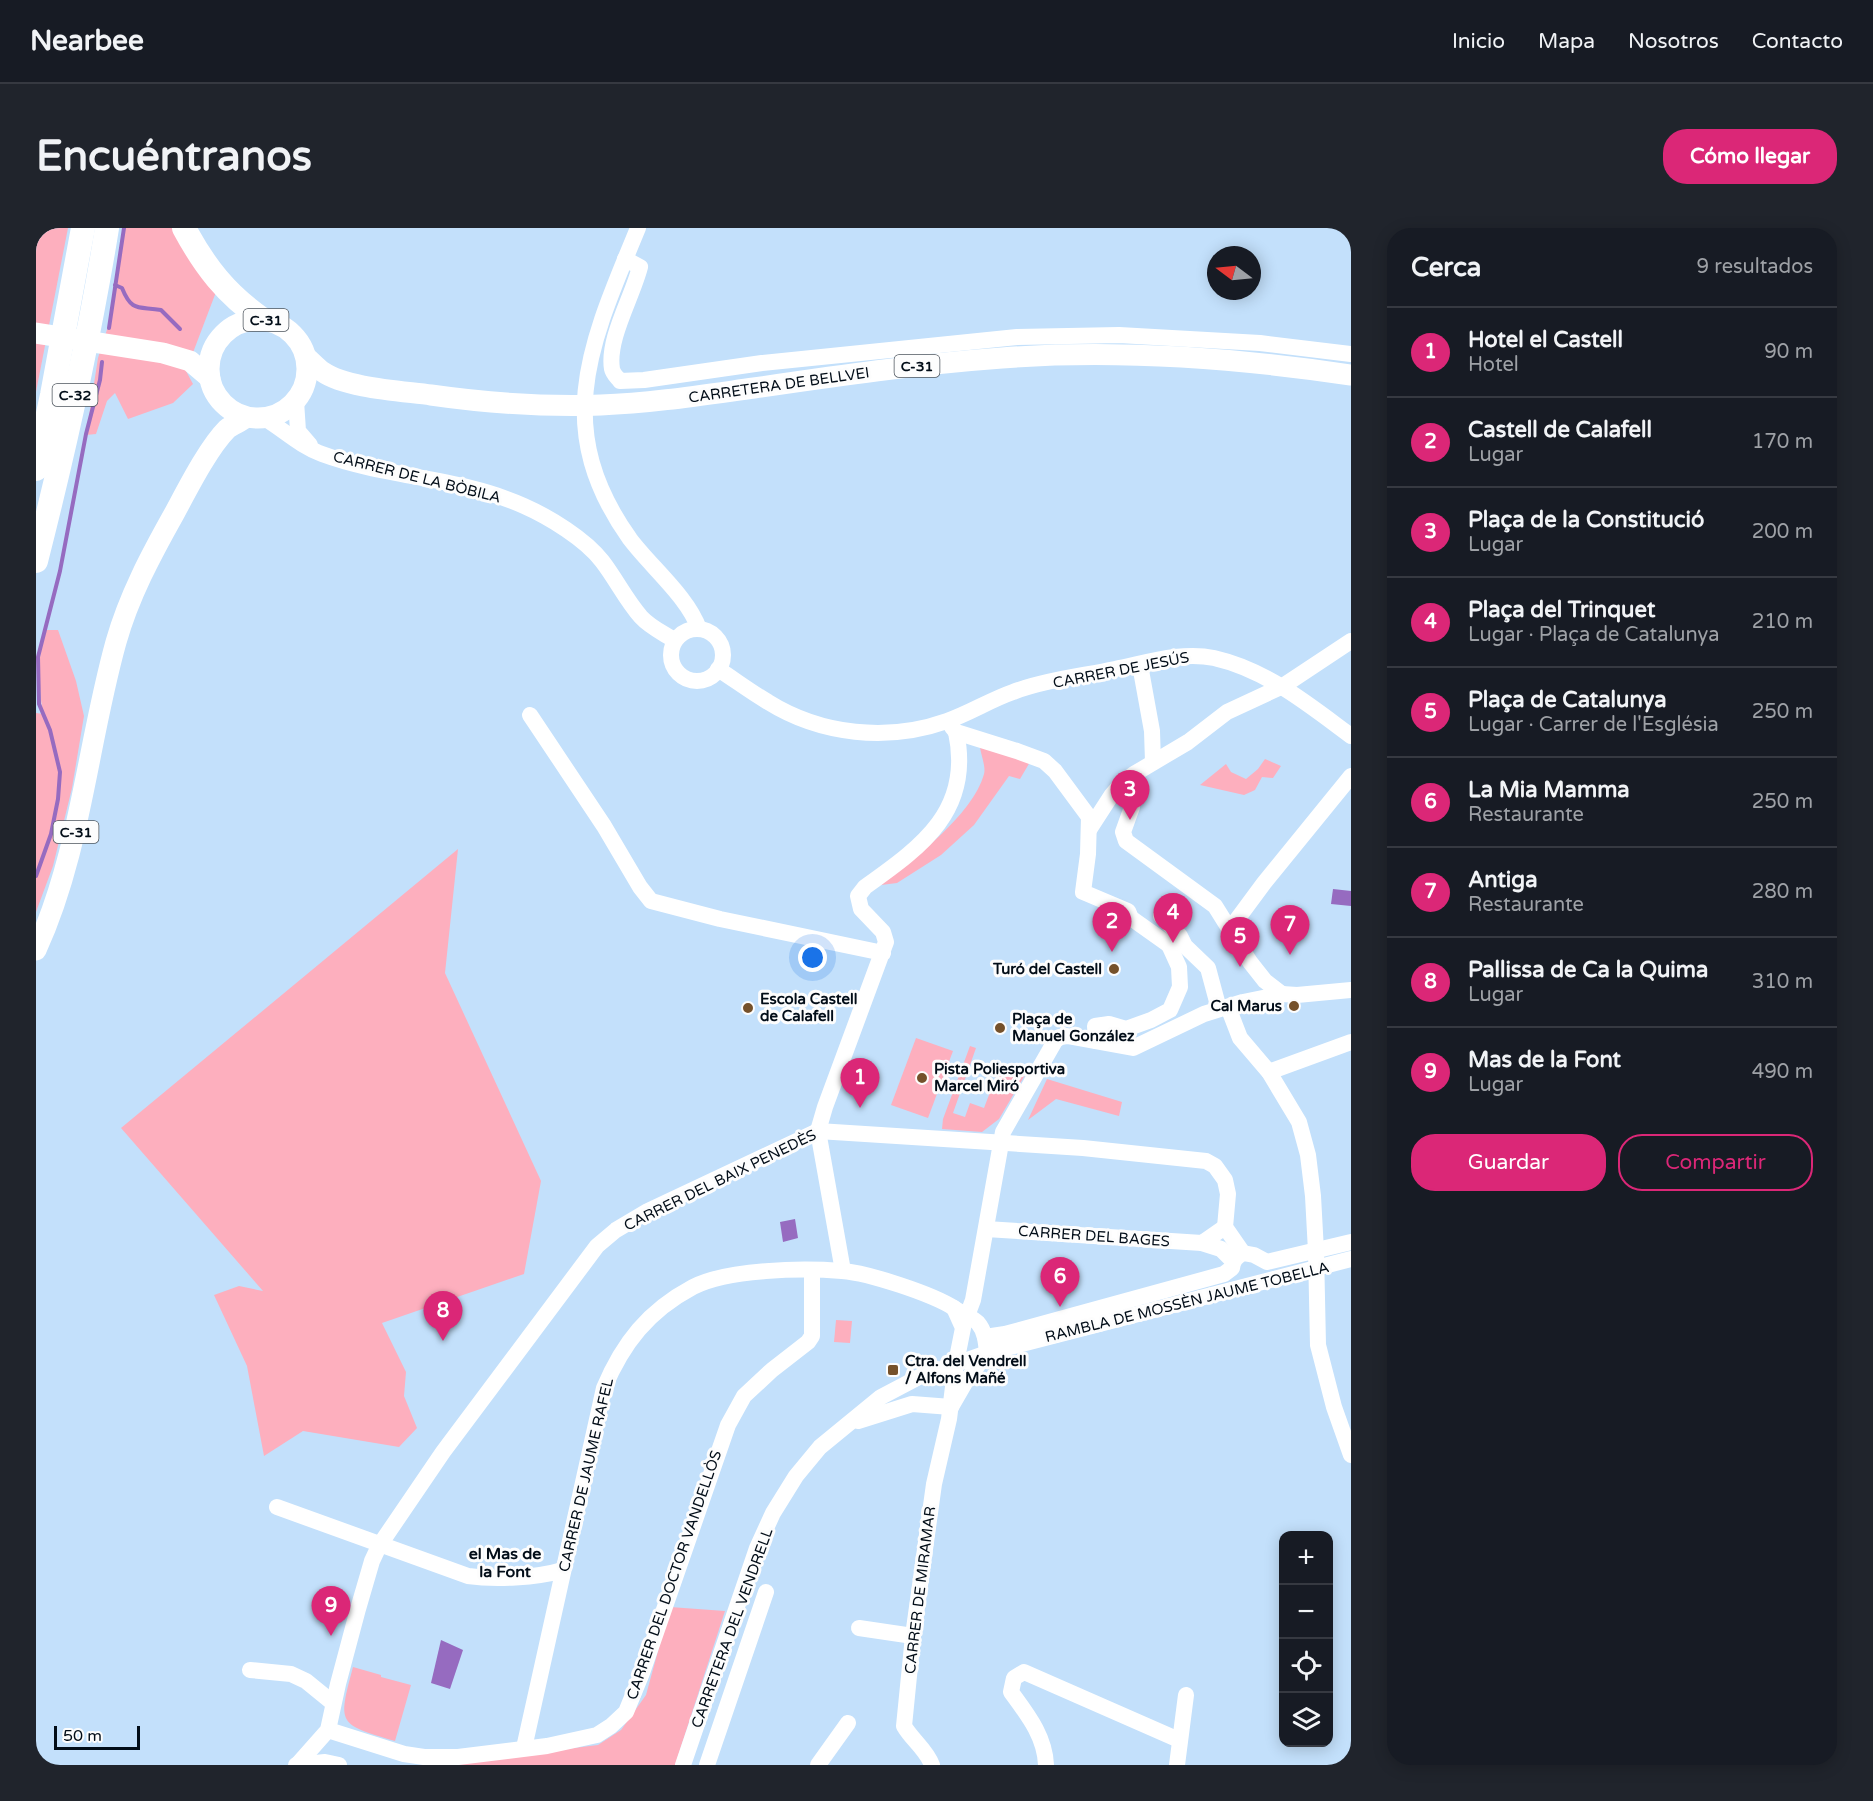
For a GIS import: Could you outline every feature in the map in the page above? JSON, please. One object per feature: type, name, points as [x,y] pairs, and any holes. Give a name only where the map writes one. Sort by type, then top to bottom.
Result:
[{"type":"highway","name":"C-32","points":[[36,469],[83,228]]},
{"type":"highway","name":"C-32","points":[[36,561],[92,316],[107,228]]},
{"type":"highway","points":[[184,228],[196,249],[232,297],[262,319]]},
{"type":"highway","points":[[36,427],[41,412],[52,395]]},
{"type":"main road","name":"C-31","points":[[216,344],[231,328],[241,322],[262,319],[282,325],[291,331],[298,339],[307,358]]},
{"type":"main road","points":[[36,333],[163,353],[190,362],[210,378]]},
{"type":"main road","points":[[163,353],[191,352],[216,344]]},
{"type":"main road","points":[[210,378],[210,360],[216,344]]},
{"type":"main road","name":"CARRETERA DE BELLVEI","points":[[299,396],[326,383],[351,383],[456,399],[562,406],[604,405],[684,398],[919,366],[1004,358],[1098,355],[1153,355],[1232,360],[1351,375]]},
{"type":"main road","points":[[299,396],[307,375],[307,358]]},
{"type":"main road","name":"CARRETERA DE BELLVEI","points":[[307,358],[323,372],[351,383]]},
{"type":"main road","name":"C-31","points":[[210,378],[213,389],[220,400],[220,425],[211,451]]},
{"type":"main road","name":"C-31","points":[[36,950],[65,873],[83,802],[100,708],[116,642],[127,607],[150,556],[211,451],[228,429],[255,417],[282,412],[299,396]]},
{"type":"main road","points":[[220,400],[232,410],[255,417]]},
{"type":"street","points":[[638,228],[590,361],[584,416],[591,462],[613,514],[639,550],[694,614],[699,629]]},
{"type":"street","points":[[625,259],[640,267],[619,326],[612,355],[612,372],[620,381],[644,380],[762,363],[1017,337],[1119,335],[1260,343],[1351,354]]},
{"type":"street","points":[[299,396],[296,420],[298,430],[305,441],[320,453]]},
{"type":"street","name":"CARRER DE LA BÒBILA","points":[[255,417],[282,429],[299,444],[320,453],[369,468],[469,488],[525,507],[588,546],[601,560],[641,617],[674,640]]},
{"type":"street","points":[[699,629],[713,634],[720,642],[723,653],[722,662],[710,678],[689,681],[673,668],[670,660],[671,648],[674,640],[684,632],[699,629]]},
{"type":"street","points":[[1089,830],[1122,784],[1153,762],[1188,742],[1227,712],[1283,686],[1351,641]]},
{"type":"street","name":"CARRER DE JESÚS","points":[[952,727],[1014,691],[1140,664],[1194,656],[1232,663],[1283,686],[1351,736]]},
{"type":"street","points":[[1140,664],[1152,731],[1153,762]]},
{"type":"street","points":[[718,669],[767,702],[815,724],[871,734],[952,727],[1044,761],[1056,771],[1089,817],[1087,863],[1082,889],[1086,894],[1128,911],[1131,918],[1185,946],[1208,968],[1224,1008],[1240,1038],[1269,1071],[1299,1122],[1308,1155],[1316,1251],[1318,1345],[1334,1407],[1351,1455]]},
{"type":"street","points":[[530,715],[651,901],[720,919],[883,953]]},
{"type":"street","points":[[843,1271],[818,1131],[886,942],[883,932],[861,909],[858,896],[865,887],[922,844],[943,818],[955,795],[959,745],[952,727]]},
{"type":"street","points":[[1230,929],[1351,777]]},
{"type":"street","points":[[1122,784],[1133,798],[1123,832],[1126,841],[1215,906],[1250,963],[1265,981],[1290,994]]},
{"type":"street","points":[[1096,1041],[1095,1026],[1108,1024],[1126,1029],[1170,1010],[1180,987],[1179,967],[1175,940],[1161,916]]},
{"type":"street","points":[[960,1315],[973,1300],[1003,1132],[1055,1041],[1060,1037],[1076,1037],[1133,1048],[1204,1014],[1266,996],[1351,990]]},
{"type":"street","points":[[1269,1071],[1351,1042]]},
{"type":"street","name":"CARRER DEL BAIX PENEDÈS","points":[[328,1730],[333,1703],[372,1562],[379,1546],[443,1452],[597,1246],[616,1230],[648,1211],[818,1131],[1000,1142],[1206,1161],[1215,1166],[1225,1180],[1228,1194],[1226,1227]]},
{"type":"street","points":[[1202,1243],[1226,1227],[1236,1260],[1237,1289]]},
{"type":"street","name":"CARRER DEL BAGES","points":[[986,1229],[1202,1243],[1221,1249],[1236,1260]]},
{"type":"street","name":"RAMBLA DE MOSSÈN JAUME TOBELLA","points":[[986,1345],[1005,1334],[1224,1274],[1236,1260],[1254,1255],[1267,1262],[1351,1242]]},
{"type":"street","name":"RAMBLA DE MOSSÈN JAUME TOBELLA","points":[[986,1345],[1237,1289],[1351,1259]]},
{"type":"street","name":"CARRER DEL DOCTOR VANDELLÒS","points":[[328,1730],[404,1754],[424,1757],[458,1757],[547,1746],[597,1735],[626,1712],[642,1673],[728,1425],[744,1396],[772,1370],[808,1342],[812,1336],[812,1271]]},
{"type":"street","name":"CARRER DE JAUME RAFEL","points":[[524,1748],[604,1388],[615,1360],[632,1335],[661,1308],[694,1287],[738,1273],[843,1271],[919,1292],[960,1315]]},
{"type":"street","points":[[951,1407],[986,1345],[977,1322],[960,1315]]},
{"type":"street","points":[[951,1407],[963,1328],[960,1315]]},
{"type":"street","name":"CARRETERA DEL VENDRELL","points":[[683,1765],[757,1548],[773,1513],[802,1468],[819,1447],[881,1397],[919,1377],[956,1363],[986,1345]]},
{"type":"street","points":[[843,1426],[912,1404],[951,1407]]},
{"type":"street","name":"CARRER DE MIRAMAR","points":[[932,1765],[904,1726],[913,1636],[934,1484],[951,1407]]},
{"type":"street","points":[[277,1507],[379,1546],[410,1554],[468,1576],[550,1574],[563,1570]]},
{"type":"street","points":[[707,1765],[766,1592]]},
{"type":"street","points":[[859,1628],[913,1636]]},
{"type":"street","points":[[250,1670],[291,1674],[306,1681],[333,1703]]},
{"type":"street","points":[[1046,1765],[1046,1757],[1037,1729],[1011,1692],[1014,1678],[1024,1672],[1179,1740]]},
{"type":"street","points":[[1177,1765],[1186,1695]]},
{"type":"street","points":[[818,1765],[848,1723]]},
{"type":"street","points":[[297,1765],[328,1730]]},
{"type":"street","points":[[297,1765],[325,1762],[339,1765]]},
{"type":"shaded area","points":[[36,228],[68,228],[36,392]]},
{"type":"shaded area","points":[[125,228],[174,228],[216,292],[186,371],[193,384],[173,403],[128,419],[115,393],[107,401],[96,434],[86,435],[98,358],[110,320]]},
{"type":"shaded area","points":[[44,630],[58,630],[76,681],[84,716],[72,788],[53,866],[36,912],[36,713],[43,714],[39,672]]},
{"type":"shaded area","points":[[980,747],[1030,762],[1020,779],[1009,776],[974,825],[941,855],[897,883],[881,885],[925,849],[968,805],[984,774]]},
{"type":"shaded area","points":[[1265,759],[1281,766],[1273,778],[1262,777],[1255,790],[1244,795],[1200,785],[1226,764],[1231,772],[1246,779],[1258,769]]},
{"type":"shaded area","points":[[458,849],[445,973],[541,1181],[524,1274],[382,1323],[406,1372],[404,1396],[417,1428],[399,1447],[303,1431],[264,1456],[247,1366],[214,1295],[239,1286],[263,1291],[121,1128]]},
{"type":"shaded area","points":[[1333,889],[1351,891],[1351,906],[1331,904]]},
{"type":"shaded area","name":"Pista Poliesportiva Marcel Miró","points":[[916,1038],[953,1051],[928,1118],[891,1105]]},
{"type":"shaded area","points":[[970,1046],[976,1048],[953,1113],[965,1117],[970,1103],[984,1108],[1000,1066],[1025,1075],[999,1119],[982,1132],[942,1129],[943,1119]]},
{"type":"shaded area","points":[[1047,1079],[1122,1102],[1119,1116],[1056,1099],[1028,1120]]},
{"type":"shaded area","points":[[795,1219],[798,1238],[783,1242],[780,1222]]},
{"type":"shaded area","points":[[836,1320],[852,1321],[850,1343],[834,1342]]},
{"type":"shaded area","points":[[670,1607],[725,1611],[675,1765],[439,1765],[598,1745],[621,1730],[646,1695]]},
{"type":"shaded area","points":[[441,1640],[463,1650],[450,1689],[431,1683]]},
{"type":"shaded area","points":[[353,1667],[411,1685],[395,1741],[362,1730],[352,1725],[347,1719],[344,1711],[345,1700]]},
{"type":"waterway","points":[[109,328],[124,228]]},
{"type":"waterway","points":[[115,285],[122,288],[133,305],[161,310],[180,329]]},
{"type":"waterway","points":[[36,876],[51,834],[58,799],[60,772],[50,730],[39,704],[38,657],[60,571],[102,362]]},
{"type":"place","name":"Plaça de la Constitució","points":[[1130,820]]},
{"type":"place","name":"Plaça del Trinquet","points":[[1173,943]]},
{"type":"place","name":"Castell de Calafell","points":[[1112,952]]},
{"type":"place","name":"Antiga","points":[[1290,955]]},
{"type":"place","name":"Plaça de Catalunya","points":[[1240,967]]},
{"type":"place","name":"Turó del Castell","points":[[1114,969]]},
{"type":"place","name":"Cal Marus","points":[[1294,1006]]},
{"type":"place","name":"Escola Castell de Calafell","points":[[748,1008]]},
{"type":"place","name":"Plaça de Manuel González","points":[[1000,1028]]},
{"type":"place","name":"Pista Poliesportiva Marcel Miró","points":[[922,1078]]},
{"type":"place","name":"Hotel el Castell","points":[[860,1108]]},
{"type":"place","name":"La Mia Mamma","points":[[1060,1307]]},
{"type":"place","name":"Pallissa de Ca la Quima","points":[[443,1341]]},
{"type":"place","name":"Ctra. del Vendrell / Alfons Mañé","points":[[893,1370]]},
{"type":"place","name":"Mas de la Font","points":[[331,1636]]},
{"type":"district","name":"el Mas de la Font","points":[[505,1563]]}]
